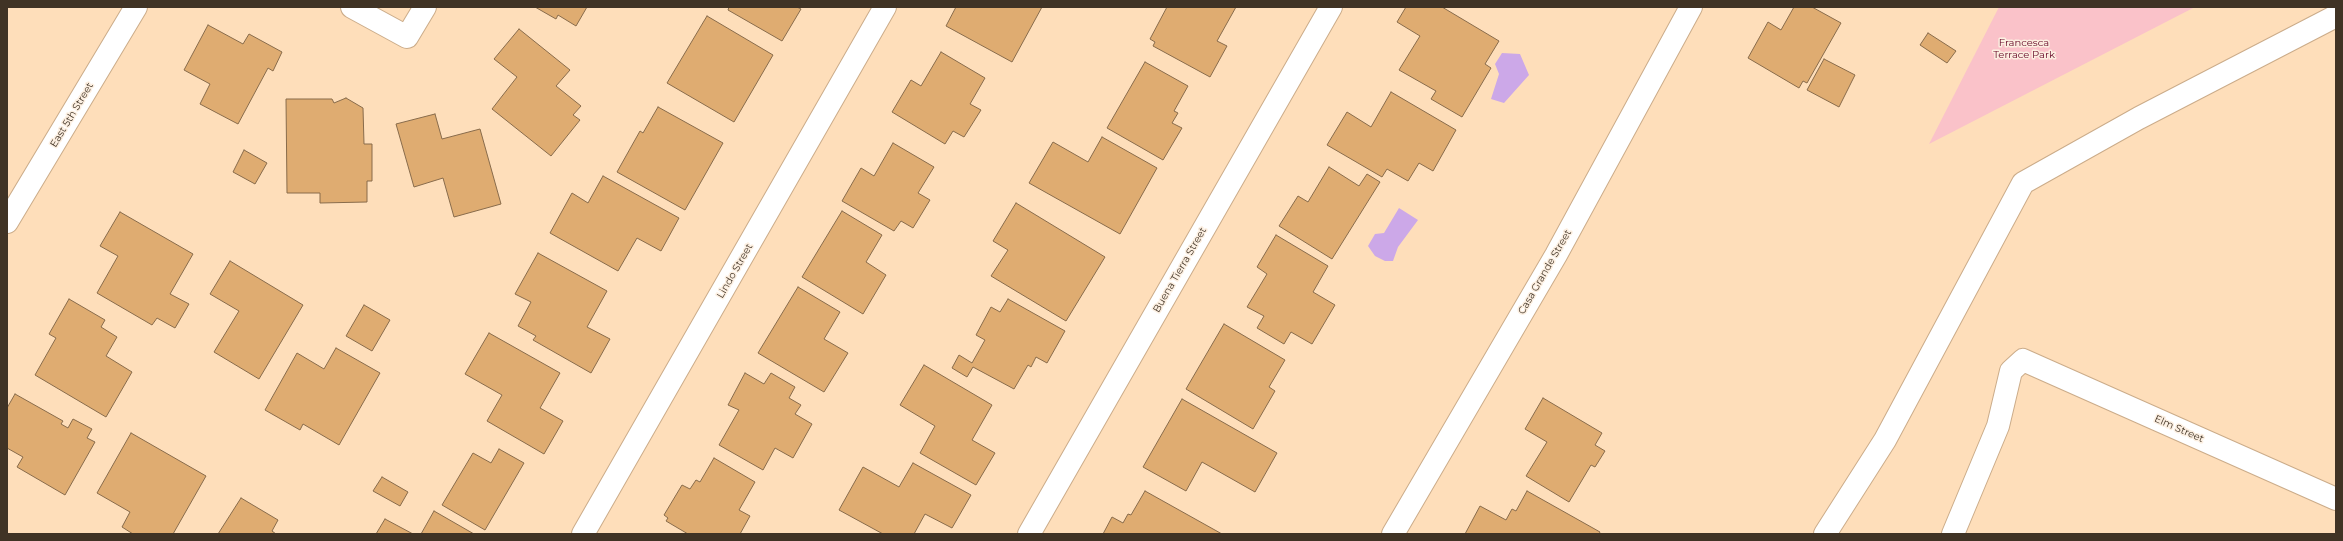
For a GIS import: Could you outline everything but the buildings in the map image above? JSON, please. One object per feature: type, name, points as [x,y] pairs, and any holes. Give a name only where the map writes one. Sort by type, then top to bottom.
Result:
[{"type":"street","name":"East 5th Street","points":[[7,222],[136,7]]},
{"type":"street","points":[[352,7],[407,37],[425,7]]},
{"type":"street","name":"Lindo Street","points":[[583,534],[885,7]]},
{"type":"street","name":"Buena Tierra Street","points":[[1030,534],[1330,7]]},
{"type":"street","name":"Casa Grande Street","points":[[1393,534],[1556,255],[1691,7]]},
{"type":"street","points":[[1825,534],[1885,440],[2023,183],[2139,118],[2336,16]]},
{"type":"street","name":"Elm Street","points":[[1953,534],[1998,426],[2011,371],[2023,360],[2336,499]]},
{"type":"green space","name":"Francesca Terrace Park","points":[[1999,7],[2195,7],[1929,144]]},
{"type":"shaded area","points":[[1502,53],[1520,54],[1529,75],[1504,103],[1491,99],[1499,74],[1495,64]]},
{"type":"shaded area","points":[[1399,208],[1418,220],[1398,247],[1393,261],[1385,261],[1375,256],[1368,246],[1375,234],[1384,233]]}]
